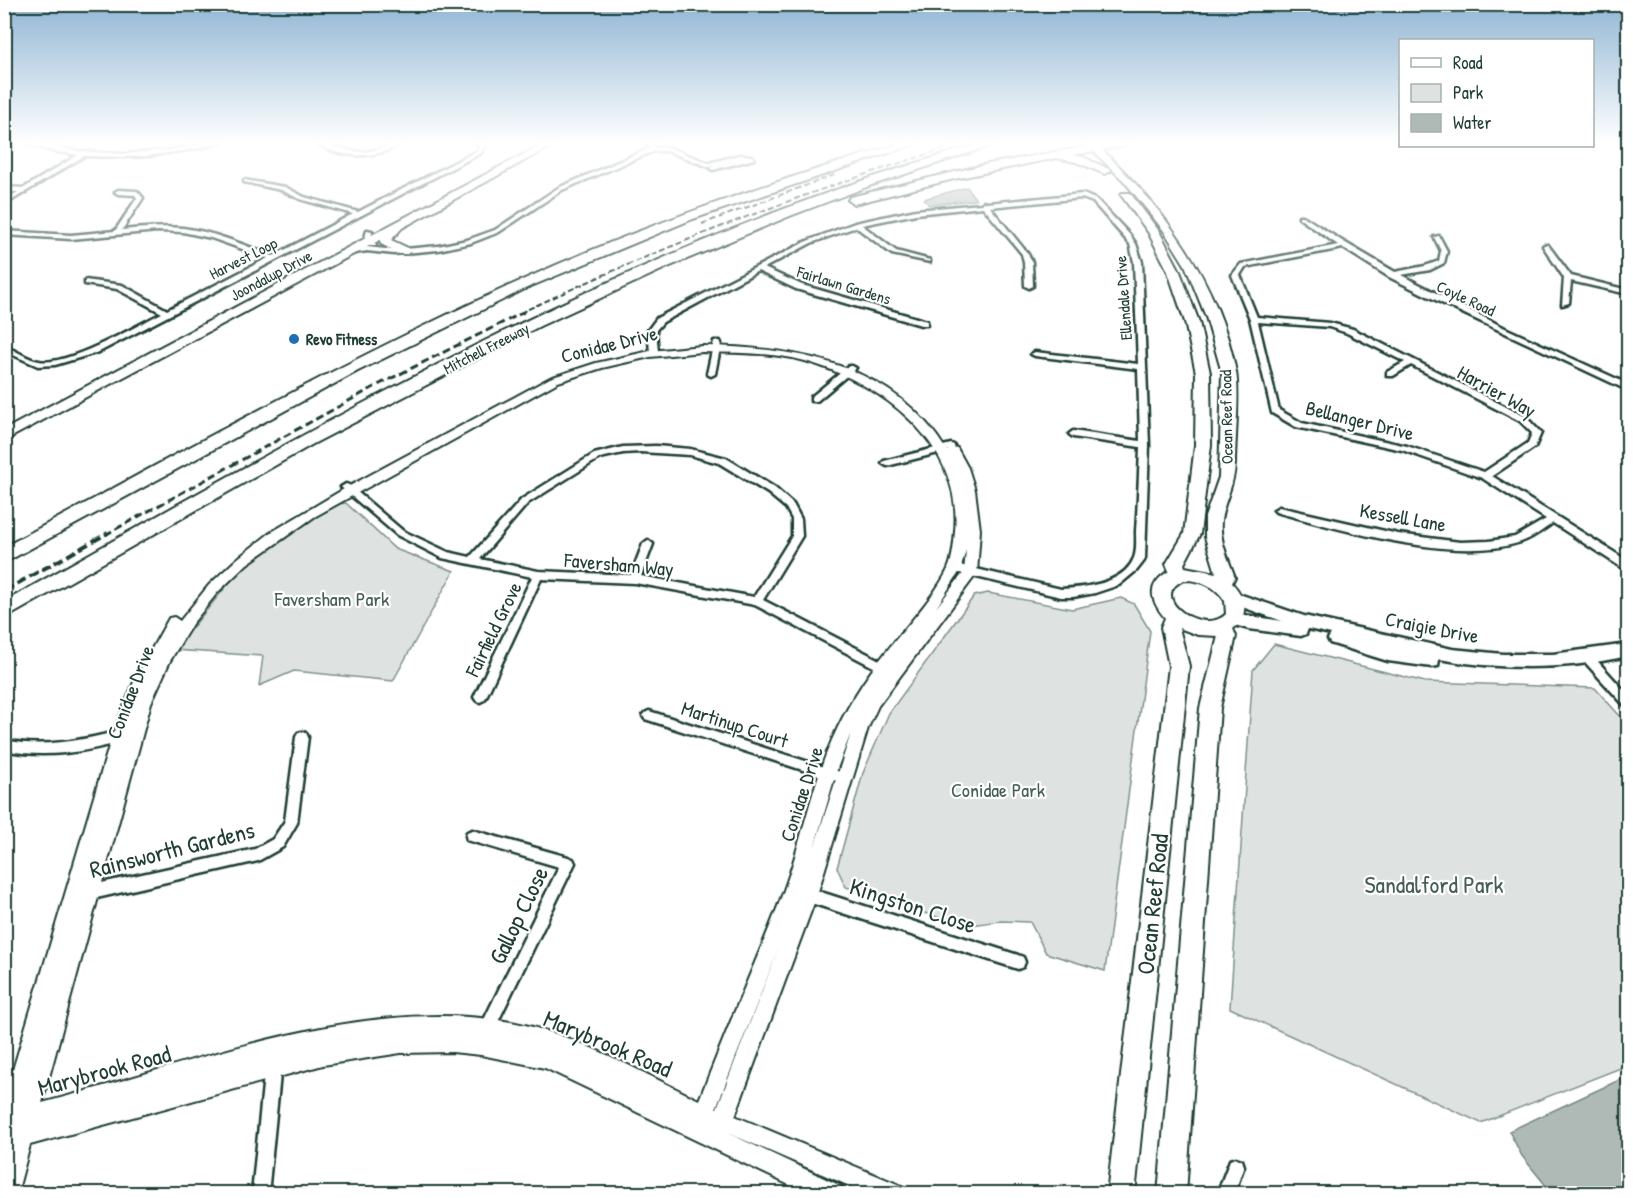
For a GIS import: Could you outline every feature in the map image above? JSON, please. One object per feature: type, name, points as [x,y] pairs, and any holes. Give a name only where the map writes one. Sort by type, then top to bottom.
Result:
[{"type":"highway","points":[[4,556],[252,422],[471,309],[728,199]]},
{"type":"highway","points":[[682,218],[737,199]]},
{"type":"highway","name":"Mitchell Freeway","points":[[4,612],[318,435],[491,343],[636,276],[788,211],[823,199]]},
{"type":"highway","points":[[636,276],[858,199]]},
{"type":"main road","name":"Joondalup Drive","points":[[4,422],[368,237],[435,199]]},
{"type":"main road","name":"Joondalup Drive","points":[[4,436],[349,252],[368,237],[405,221],[446,199]]},
{"type":"main road","name":"Ocean Reef Road","points":[[1130,199],[1153,231],[1173,269],[1192,322],[1203,373],[1203,445],[1192,534],[1175,564],[1179,574]]},
{"type":"main road","name":"Ocean Reef Road","points":[[1143,199],[1151,206],[1186,256],[1213,317],[1226,362],[1228,373],[1227,477],[1213,517],[1213,537],[1226,577],[1228,591]]},
{"type":"main road","points":[[399,251],[388,245],[385,240],[405,221]]},
{"type":"main road","points":[[102,371],[129,362],[148,359]]},
{"type":"main road","points":[[1179,574],[1201,575],[1228,591],[1236,611],[1227,623],[1198,627],[1175,617],[1164,604],[1161,591],[1166,581],[1179,574]]},
{"type":"main road","name":"Craigie Drive","points":[[1228,591],[1291,619],[1443,654],[1525,661],[1629,661]]},
{"type":"main road","name":"Ocean Reef Road","points":[[1121,1194],[1179,666],[1170,627],[1175,617]]},
{"type":"main road","name":"Ocean Reef Road","points":[[1172,1194],[1210,708],[1227,636],[1227,623]]},
{"type":"main road","name":"Craigie Drive","points":[[1227,623],[1297,629],[1388,655],[1517,671],[1592,662],[1629,650]]},
{"type":"street","points":[[117,233],[139,199]]},
{"type":"street","points":[[305,199],[359,214]]},
{"type":"street","name":"Harvest Loop","points":[[4,348],[38,364],[55,363],[96,350],[389,199]]},
{"type":"street","points":[[349,252],[367,249],[399,251],[469,243],[497,231],[547,199]]},
{"type":"street","name":"Ellendale Drive","points":[[654,350],[652,330],[654,324],[809,242],[857,224],[916,212],[1043,199]]},
{"type":"street","name":"Ellendale Drive","points":[[955,568],[1061,593],[1099,589],[1120,580],[1130,572],[1140,558],[1145,445],[1138,272],[1133,244],[1127,235],[1095,201],[1087,199]]},
{"type":"street","points":[[984,204],[1025,254],[1028,262],[1029,286]]},
{"type":"street","name":"Coyle Road","points":[[1301,217],[1342,246],[1430,296],[1629,387]]},
{"type":"street","points":[[857,224],[894,252],[928,261]]},
{"type":"street","points":[[4,232],[64,237],[159,230],[202,233],[273,258]]},
{"type":"street","points":[[368,237],[399,251]]},
{"type":"street","points":[[1392,275],[1427,268],[1442,262],[1443,251],[1437,237]]},
{"type":"street","name":"Bellanger Drive","points":[[1342,246],[1244,265],[1236,275],[1254,319],[1275,411],[1299,425],[1404,448],[1485,476],[1629,566]]},
{"type":"street","points":[[1546,246],[1568,278],[1565,303]]},
{"type":"street","name":"Fairlawn Gardens","points":[[757,268],[799,288],[924,323]]},
{"type":"street","points":[[1568,278],[1629,292]]},
{"type":"street","points":[[88,282],[118,287],[167,313]]},
{"type":"street","name":"Harrier Way","points":[[1254,319],[1330,325],[1350,331],[1523,419],[1537,433],[1532,445],[1485,476]]},
{"type":"street","points":[[711,374],[717,345]]},
{"type":"street","name":"Conidae Drive","points":[[6,1194],[10,1135],[73,897],[127,735],[157,670],[175,637],[196,607],[241,560],[290,524],[348,489],[554,380],[602,363],[654,350],[717,345],[804,358],[848,370],[881,389],[906,408],[963,468],[969,490],[974,530],[970,573],[936,620],[856,706],[827,774],[793,890],[706,1127]]},
{"type":"street","points":[[1035,354],[1142,368]]},
{"type":"street","points":[[1390,374],[1409,363]]},
{"type":"street","points":[[814,399],[848,370]]},
{"type":"street","points":[[1073,434],[1145,445]]},
{"type":"street","points":[[472,561],[525,501],[597,456],[610,451],[631,448],[703,454],[732,465],[778,494],[797,516],[799,525],[797,536],[756,601]]},
{"type":"street","points":[[886,463],[946,448]]},
{"type":"street","name":"Conidae Drive","points":[[723,1119],[808,895],[860,728],[888,669],[955,568],[962,528],[961,506],[959,488],[946,448]]},
{"type":"street","name":"Faversham Way","points":[[348,489],[400,533],[446,555],[538,576],[635,579],[756,601],[888,669]]},
{"type":"street","name":"Kessell Lane","points":[[1279,510],[1430,544],[1480,544],[1517,540],[1552,519]]},
{"type":"street","points":[[635,579],[648,544]]},
{"type":"street","name":"Fairfield Grove","points":[[480,697],[538,576]]},
{"type":"street","points":[[1592,662],[1629,702]]},
{"type":"street","name":"Martinup Court","points":[[650,717],[843,778]]},
{"type":"street","points":[[4,745],[21,750],[38,750],[127,735]]},
{"type":"street","name":"Conidae Drive","points":[[28,1117],[90,893],[127,735]]},
{"type":"street","name":"Rainsworth Gardens","points":[[73,897],[258,855],[278,843],[291,823],[302,737]]},
{"type":"street","name":"Gallop Close","points":[[472,836],[568,863],[485,1036]]},
{"type":"street","name":"Kingston Close","points":[[793,890],[1018,962]]},
{"type":"street","name":"Marybrook Road","points":[[10,1135],[28,1117],[273,1059],[485,1036],[547,1059],[706,1127],[835,1194]]},
{"type":"street","points":[[260,1194],[273,1059]]},
{"type":"street","name":"Marybrook Road","points":[[10,1135],[273,1059]]},
{"type":"street","name":"Marybrook Road","points":[[706,1127],[723,1119],[894,1194]]},
{"type":"street","points":[[1225,1194],[1236,1166]]},
{"type":"street","points":[[835,1194],[842,1172]]},
{"type":"green space","name":"Faversham Park","points":[[346,503],[395,549],[454,571],[393,681],[294,671],[259,686],[263,656],[174,650],[242,567],[329,505]]},
{"type":"green space","name":"Conidae Park","points":[[988,593],[1072,609],[1121,598],[1134,604],[1150,631],[1105,971],[1046,953],[1030,922],[1000,921],[964,926],[846,887],[837,868],[863,773],[889,713],[974,596]]},
{"type":"green space","name":"Sandalford Park","points":[[1274,644],[1425,682],[1595,688],[1628,725],[1628,1065],[1481,1123],[1230,1008],[1253,670]]},
{"type":"water","points":[[924,199],[975,199],[976,200],[929,205]]},
{"type":"water","points":[[1628,1076],[1628,1193],[1552,1193],[1522,1156],[1509,1131]]},
{"type":"railway","points":[[702,224],[770,199]]},
{"type":"railway","points":[[520,313],[684,241],[795,199]]},
{"type":"railway","points":[[105,535],[376,386],[524,312]]},
{"type":"railway","points":[[4,591],[108,533]]},
{"type":"place","name":"Revo Fitness","points":[[294,339]]}]
